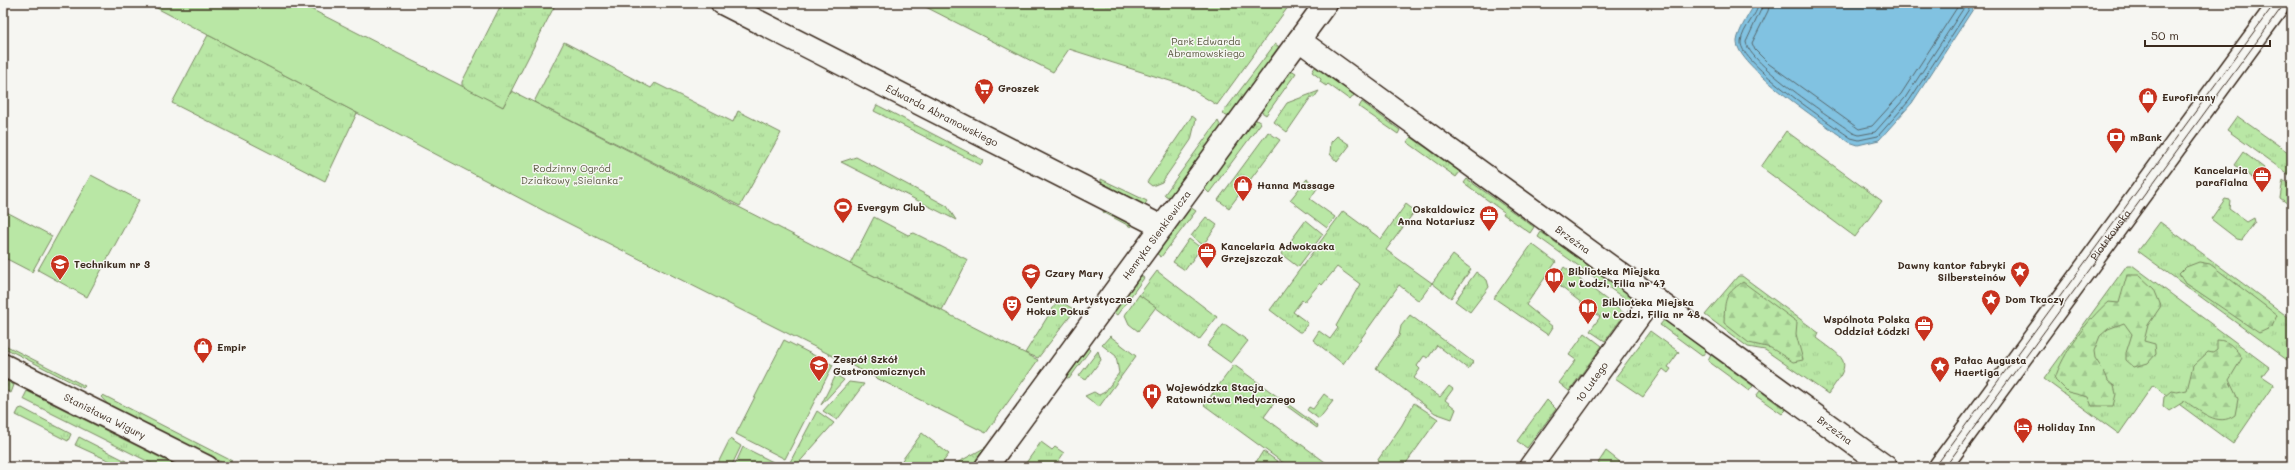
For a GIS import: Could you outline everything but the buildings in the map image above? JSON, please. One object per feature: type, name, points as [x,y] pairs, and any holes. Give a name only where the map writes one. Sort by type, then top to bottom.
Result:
[{"type":"street","name":"Edwarda Abramowskiego","points":[[722,3],[1162,227]]},
{"type":"street","name":"Henryka Sienkiewicza","points":[[986,467],[1326,3]]},
{"type":"street","name":"Piotrkowska","points":[[1940,467],[2280,3]]},
{"type":"street","name":"Brzeźna","points":[[1299,40],[1886,467]]},
{"type":"street","name":"10 Lutego","points":[[1530,467],[1653,297]]},
{"type":"street","name":"Stanisława Wigury","points":[[3,365],[207,467]]},
{"type":"green space","name":"Rodzinny Ogród Działkowy „Sielanka”","points":[[147,3],[299,3],[503,107],[512,91],[1038,360],[986,433],[548,213]]},
{"type":"green space","points":[[502,3],[556,3],[503,107],[462,87],[462,82]]},
{"type":"green space","name":"Park Edwarda Abramowskiego","points":[[918,3],[1291,3],[1217,105],[1186,86],[1069,49],[1053,72]]},
{"type":"green space","points":[[208,35],[357,113],[325,181],[172,103]]},
{"type":"green space","points":[[564,42],[651,88],[655,83],[733,122],[738,111],[781,133],[740,206],[534,102]]},
{"type":"green space","points":[[1275,44],[1281,48],[1229,117],[1222,114]]},
{"type":"green space","points":[[1315,67],[1354,95],[1350,100],[1328,84],[1326,86],[1320,82],[1321,79],[1312,72]]},
{"type":"green space","points":[[1291,70],[1296,73],[1266,115],[1260,111]]},
{"type":"green space","points":[[1319,91],[1314,98],[1311,97],[1287,132],[1274,122],[1287,103]]},
{"type":"green space","points":[[1362,102],[1400,130],[1398,134],[1359,107]]},
{"type":"green space","points":[[877,105],[983,160],[981,165],[874,111]]},
{"type":"green space","points":[[1192,116],[1196,119],[1191,140],[1162,182],[1152,186],[1147,182]]},
{"type":"green space","points":[[2237,116],[2292,155],[2292,177],[2227,130]]},
{"type":"green space","points":[[1255,119],[1261,123],[1209,193],[1204,188]]},
{"type":"green space","points":[[1218,121],[1221,127],[1171,198],[1164,195]]},
{"type":"green space","points":[[1786,131],[1882,201],[1855,237],[1761,167]]},
{"type":"green space","points":[[1268,132],[1280,140],[1229,208],[1218,200]]},
{"type":"green space","points":[[1337,136],[1350,145],[1337,162],[1330,154],[1331,142]]},
{"type":"green space","points":[[1411,137],[1460,172],[1456,177],[1407,142]]},
{"type":"green space","points":[[2243,152],[2264,168],[2255,180],[2234,165]]},
{"type":"green space","points":[[856,157],[947,206],[956,220],[841,162]]},
{"type":"green space","points":[[91,175],[139,200],[87,297],[38,270]]},
{"type":"green space","points":[[1101,179],[1147,201],[1144,206],[1101,185]]},
{"type":"green space","points":[[1307,179],[1318,187],[1310,199],[1335,217],[1327,228],[1290,200]]},
{"type":"green space","points":[[1467,179],[1534,227],[1530,233],[1464,183]]},
{"type":"green space","points":[[2283,180],[2292,187],[2292,207],[2280,198]]},
{"type":"green space","points":[[2225,199],[2230,200],[2229,209],[2247,222],[2254,218],[2255,222],[2242,240],[2237,239],[2211,219]]},
{"type":"green space","points":[[1406,204],[1415,211],[1386,250],[1432,283],[1419,301],[1399,285],[1343,364],[1313,340],[1319,331],[1330,339],[1338,328],[1336,326],[1360,284],[1337,267],[1322,285],[1320,283],[1304,302],[1302,300],[1293,312],[1308,323],[1302,332],[1299,332],[1270,310],[1343,211],[1381,239]]},
{"type":"green space","points":[[1190,207],[1196,211],[1161,257],[1156,253]]},
{"type":"green space","points":[[1104,209],[1133,223],[1131,227],[1103,212]]},
{"type":"green space","points":[[3,210],[52,236],[32,272],[3,257]]},
{"type":"green space","points":[[874,217],[908,235],[914,233],[968,260],[942,310],[850,264]]},
{"type":"green space","points":[[1206,217],[1217,225],[1203,245],[1191,236]]},
{"type":"green space","points":[[1306,220],[1323,234],[1298,267],[1281,254]]},
{"type":"green space","points":[[2160,222],[2292,320],[2292,353],[2287,360],[2138,251]]},
{"type":"green space","points":[[1541,232],[1633,297],[1632,304],[1538,237]]},
{"type":"green space","points":[[1189,239],[1201,248],[1185,270],[1173,262]]},
{"type":"green space","points":[[1532,244],[1556,262],[1526,305],[1553,327],[1548,335],[1494,298]]},
{"type":"green space","points":[[1453,255],[1471,269],[1451,298],[1432,283]]},
{"type":"green space","points":[[2199,262],[2210,264],[2277,315],[2272,327],[2259,333],[2184,282],[2179,274],[2186,267]]},
{"type":"green space","points":[[2127,265],[2132,265],[2269,367],[2262,376],[2274,384],[2233,444],[2153,385],[2119,434],[2044,379]]},
{"type":"green space","points":[[1564,267],[1625,314],[1605,341],[1590,331],[1600,317],[1557,284],[1564,274],[1561,272]]},
{"type":"green space","points":[[1157,271],[1217,317],[1199,340],[1139,295]]},
{"type":"green space","points":[[1476,272],[1487,280],[1489,287],[1470,312],[1455,301]]},
{"type":"green space","points":[[1140,275],[1144,278],[1117,315],[1113,312]]},
{"type":"green space","points":[[2127,275],[2139,275],[2154,289],[2161,306],[2148,325],[2144,341],[2155,344],[2156,354],[2148,363],[2134,367],[2126,360],[2126,353],[2132,334],[2124,323],[2108,329],[2100,336],[2094,351],[2095,358],[2106,375],[2108,381],[2114,386],[2116,394],[2113,406],[2092,406],[2088,397],[2068,392],[2055,379],[2063,359],[2084,327],[2108,302],[2119,303]]},
{"type":"green space","points":[[1738,276],[1742,276],[1819,333],[1817,338],[1836,352],[1841,358],[1844,363],[1844,368],[1828,394],[1765,350],[1748,347],[1705,315]]},
{"type":"green space","points":[[1743,282],[1797,322],[1796,334],[1803,360],[1793,362],[1771,348],[1749,343],[1724,323],[1726,299],[1736,287]]},
{"type":"green space","points":[[1139,295],[1156,307],[1138,331],[1129,324],[1125,315]]},
{"type":"green space","points":[[1058,300],[1075,310],[1038,358],[1025,353]]},
{"type":"green space","points":[[1410,315],[1473,362],[1468,369],[1437,345],[1428,358],[1424,356],[1417,366],[1420,369],[1414,378],[1440,397],[1449,386],[1453,389],[1445,400],[1456,409],[1452,419],[1435,413],[1376,368],[1399,336],[1401,326]]},
{"type":"green space","points":[[1664,320],[1706,351],[1702,356],[1660,325]]},
{"type":"green space","points":[[1223,325],[1226,325],[1248,341],[1231,363],[1207,346]]},
{"type":"green space","points":[[1650,331],[1679,352],[1668,367],[1671,369],[1668,373],[1663,369],[1643,397],[1615,378]]},
{"type":"green space","points":[[1585,333],[1602,346],[1569,391],[1559,383],[1576,360],[1569,355]]},
{"type":"green space","points":[[1110,336],[1136,356],[1099,407],[1085,396],[1094,392],[1099,395],[1105,392],[1119,373],[1116,356],[1102,345]]},
{"type":"green space","points":[[784,340],[833,365],[785,459],[736,434]]},
{"type":"green space","points":[[2217,340],[2229,343],[2235,348],[2242,358],[2229,380],[2238,399],[2235,415],[2229,419],[2216,419],[2209,417],[2185,401],[2169,411],[2163,406],[2164,397],[2171,391],[2177,392],[2187,390],[2193,366],[2208,352],[2213,353],[2217,350]]},
{"type":"green space","points":[[3,344],[85,386],[83,388],[3,347]]},
{"type":"green space","points":[[1087,347],[1090,350],[1069,379],[1066,377],[1067,374]]},
{"type":"green space","points":[[1098,351],[1101,360],[1086,380],[1079,376]]},
{"type":"green space","points":[[1711,355],[1753,386],[1749,391],[1708,361]]},
{"type":"green space","points":[[1234,365],[1318,426],[1317,428],[1277,399],[1264,417],[1332,467],[1289,467],[1204,405]]},
{"type":"green space","points":[[836,375],[844,380],[821,405]]},
{"type":"green space","points":[[3,379],[14,385],[11,393],[3,389]]},
{"type":"green space","points":[[849,382],[864,384],[837,420],[823,411]]},
{"type":"green space","points":[[27,391],[179,467],[159,467],[23,399]]},
{"type":"green space","points":[[1760,391],[1786,410],[1782,414],[1756,396]]},
{"type":"green space","points":[[1324,394],[1333,401],[1319,419],[1307,410],[1309,407],[1313,409]]},
{"type":"green space","points":[[103,395],[232,461],[225,464],[111,408],[101,397]]},
{"type":"green space","points":[[1547,400],[1556,409],[1527,448],[1517,441]]},
{"type":"green space","points":[[1414,403],[1438,419],[1404,466],[1373,467],[1402,425]]},
{"type":"green space","points":[[22,408],[71,434],[68,441],[16,415],[19,409]]},
{"type":"green space","points":[[817,411],[834,423],[795,467],[781,467],[782,464],[788,466]]},
{"type":"green space","points":[[922,433],[949,454],[939,467],[897,467]]},
{"type":"green space","points":[[79,437],[126,461],[123,467],[75,445]]},
{"type":"green space","points":[[730,439],[741,446],[731,467],[716,467]]},
{"type":"green space","points":[[1041,442],[1052,450],[1055,447],[1064,453],[1054,467],[1023,467]]},
{"type":"green space","points":[[743,447],[773,462],[770,467],[734,467]]},
{"type":"green space","points":[[986,447],[971,467],[953,467],[955,464]]},
{"type":"green space","points":[[1263,451],[1285,467],[1253,467]]},
{"type":"green space","points":[[1606,451],[1620,462],[1616,467],[1603,467],[1598,463]]},
{"type":"water","points":[[1756,3],[1977,3],[1912,103],[1879,140],[1858,145],[1849,142],[1784,95],[1766,80],[1740,52],[1737,41],[1738,37]]},
{"type":"tram line","points":[[1935,467],[2275,3]]},
{"type":"tram line","points":[[1945,467],[2285,3]]},
{"type":"place","name":"Groszek","points":[[984,105]]},
{"type":"place","name":"Eurofirany","points":[[2148,114]]},
{"type":"place","name":"mBank","points":[[2116,154]]},
{"type":"place","name":"Kancelaria parafialna","points":[[2262,193]]},
{"type":"place","name":"Hanna Massage","points":[[1243,202]]},
{"type":"place","name":"Evergym Club","points":[[843,224]]},
{"type":"place","name":"Oskaldowicz Anna Notariusz","points":[[1489,232]]},
{"type":"place","name":"Kancelaria Adwokacka Grzejszczak","points":[[1207,269]]},
{"type":"place","name":"Technikum nr 3","points":[[60,281]]},
{"type":"place","name":"Dawny kantor fabryki Silbersteinów","points":[[2020,288]]},
{"type":"place","name":"Czary Mary","points":[[1031,290]]},
{"type":"place","name":"Biblioteka Miejska w Łodzi, Filia nr 47","points":[[1554,294]]},
{"type":"place","name":"Dom Tkaczy","points":[[1991,316]]},
{"type":"place","name":"Centrum Artystyczne Hokus Pokus","points":[[1012,322]]},
{"type":"place","name":"Biblioteka Miejska w Łodzi, Filia nr 48","points":[[1588,325]]},
{"type":"place","name":"Wspólnota Polska Oddział Łódzki","points":[[1924,342]]},
{"type":"place","name":"Empir","points":[[203,364]]},
{"type":"place","name":"Zespół Szkół Gastronomicznych","points":[[819,382]]},
{"type":"place","name":"Pałac Augusta Haertiga","points":[[1940,383]]},
{"type":"place","name":"Wojewódzka Stacja Ratownictwa Medycznego","points":[[1152,410]]},
{"type":"place","name":"Holiday Inn","points":[[2023,444]]}]
